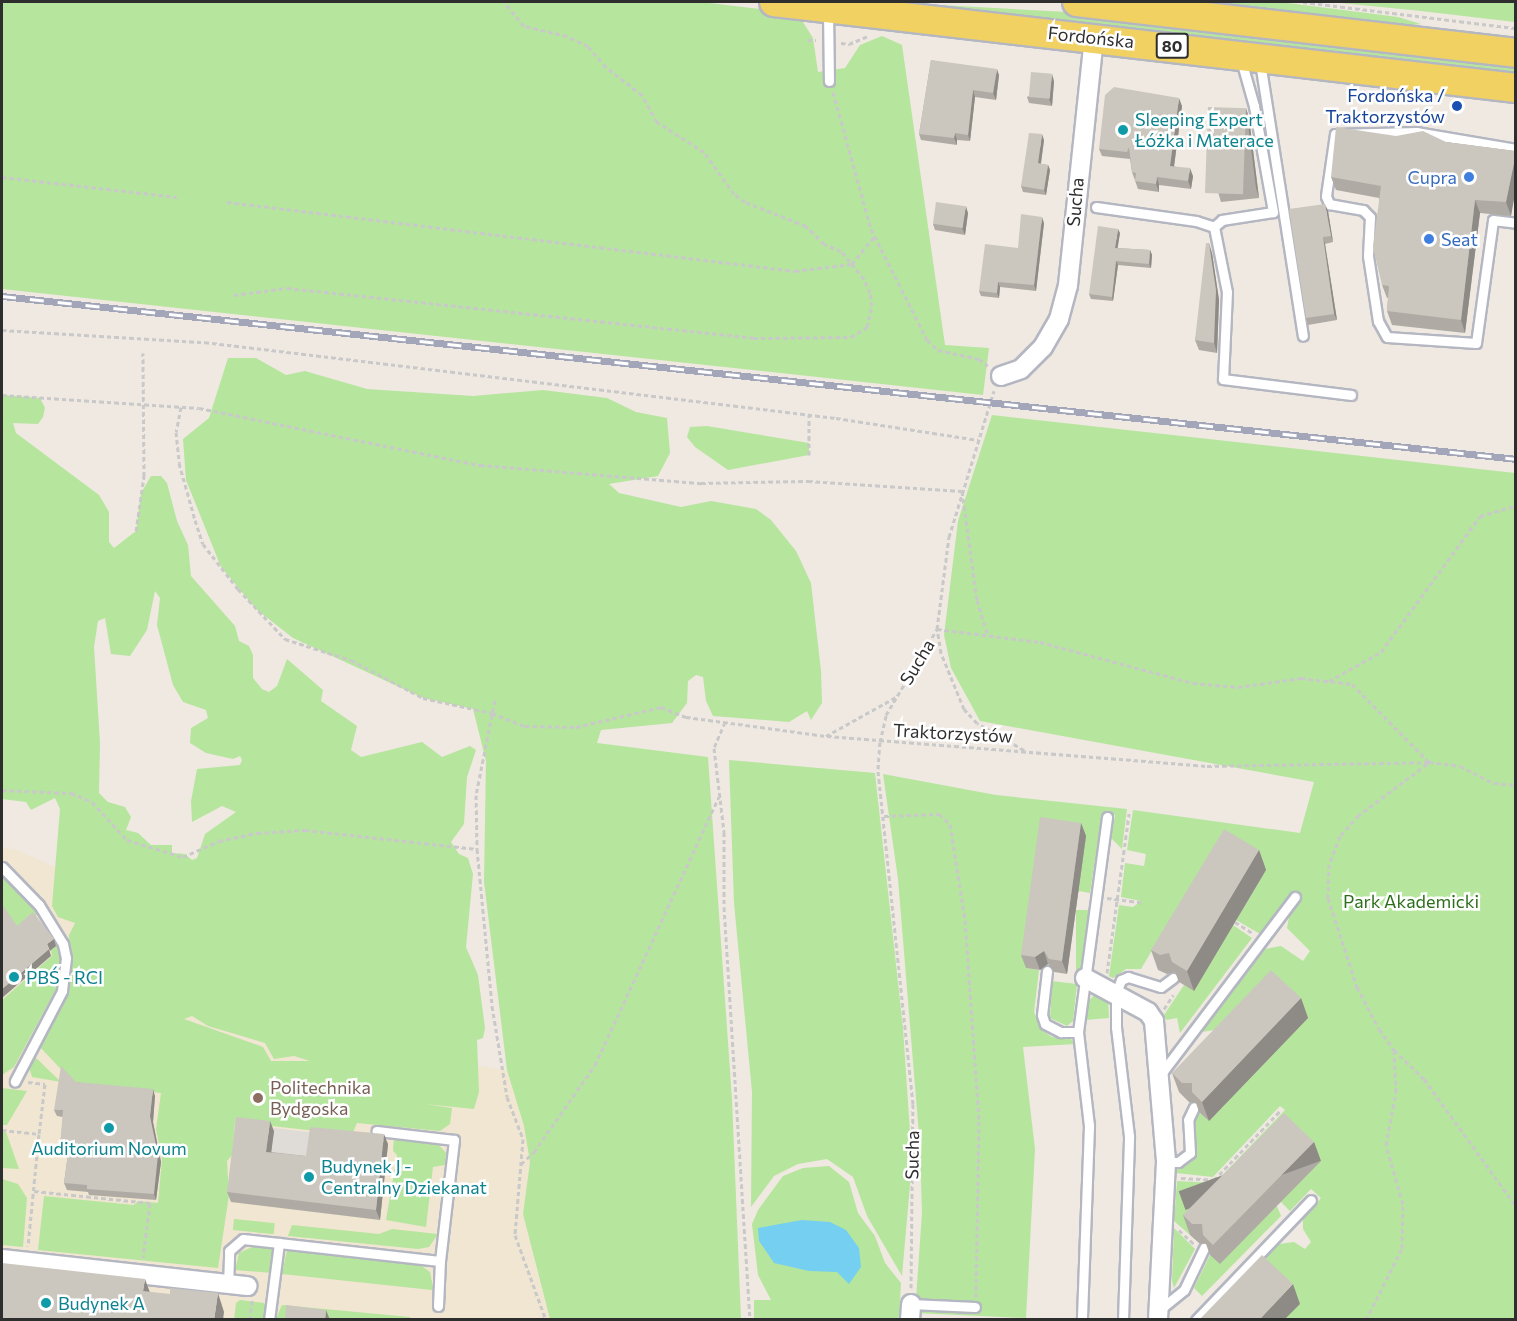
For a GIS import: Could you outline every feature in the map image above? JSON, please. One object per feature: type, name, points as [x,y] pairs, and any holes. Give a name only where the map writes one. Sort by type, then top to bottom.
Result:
[{"type":"main road","name":"Fordońska","points":[[774,2],[828,4],[1515,88]]},
{"type":"main road","name":"Fordońska","points":[[1077,2],[1515,53]]},
{"type":"street","name":"Sucha","points":[[1001,376],[1021,369],[1043,347],[1059,319],[1068,285],[1094,38]]},
{"type":"street","points":[[1085,978],[1148,1012],[1154,1021],[1170,1169],[1158,1315]]},
{"type":"street","points":[[2,1259],[228,1286],[248,1286]]},
{"type":"lane","points":[[828,4],[829,81]]},
{"type":"lane","points":[[1214,227],[1222,220],[1273,212],[1254,106],[1249,56]]},
{"type":"lane","points":[[1249,56],[1303,336]]},
{"type":"lane","points":[[1515,149],[1417,132],[1335,134],[1326,196],[1329,204],[1363,210],[1370,217],[1368,256],[1378,321],[1387,338],[1476,343],[1493,220],[1515,223]]},
{"type":"lane","points":[[1096,207],[1196,221],[1214,227]]},
{"type":"lane","points":[[1214,227],[1227,292],[1223,379],[1351,395]]},
{"type":"lane","points":[[1082,1320],[1089,1126],[1078,1032],[1107,817]]},
{"type":"lane","points":[[2,867],[39,905],[63,944],[66,958],[62,991],[15,1081]]},
{"type":"lane","points":[[1161,1074],[1295,897]]},
{"type":"lane","points":[[1047,971],[1042,1015],[1046,1024],[1061,1032],[1078,1032]]},
{"type":"lane","points":[[1122,1320],[1129,1136],[1116,1028],[1116,993],[1121,980],[1128,977],[1161,987],[1173,978]]},
{"type":"lane","points":[[1170,1169],[1190,1153],[1188,1120],[1194,1107]]},
{"type":"lane","points":[[377,1131],[454,1140],[440,1261],[438,1306]]},
{"type":"lane","points":[[1196,1320],[1311,1200]]},
{"type":"lane","points":[[228,1286],[229,1251],[243,1239],[440,1261]]},
{"type":"lane","points":[[269,1320],[279,1243]]},
{"type":"lane","points":[[1158,1315],[1184,1290],[1203,1250]]},
{"type":"lane","points":[[911,1312],[975,1307]]},
{"type":"path","points":[[234,294],[287,288],[753,338],[851,337],[867,327],[872,306],[864,279],[852,264],[806,226],[745,202],[734,194],[704,152],[657,122],[642,95],[606,67],[588,46],[567,36],[524,26],[504,2]]},
{"type":"path","points":[[1303,2],[1515,28]]},
{"type":"path","points":[[829,81],[847,132],[861,202],[875,236],[927,340],[938,350],[979,359],[1001,376]]},
{"type":"path","points":[[2,177],[177,197]]},
{"type":"path","points":[[227,202],[795,271],[852,264],[875,236]]},
{"type":"path","points":[[2,330],[212,343],[809,415],[978,440]]},
{"type":"path","points":[[136,531],[144,476],[143,353]]},
{"type":"path","name":"Sucha","points":[[911,1312],[913,1104],[878,770],[880,742],[886,715],[937,629],[949,537],[978,440],[1001,376]]},
{"type":"path","points":[[2,395],[181,407],[294,425],[480,465],[701,483],[808,481],[962,491],[977,600],[988,636]]},
{"type":"path","name":"Traktorzystów","points":[[181,407],[176,432],[179,463],[203,544],[238,590],[285,639],[351,660],[423,698],[492,713],[525,726],[576,727],[661,707],[686,717],[826,736],[880,742],[1026,751]]},
{"type":"path","points":[[808,455],[809,415]]},
{"type":"path","points":[[1328,681],[1381,652],[1480,516],[1515,506]]},
{"type":"path","points":[[937,629],[1040,642],[1193,683],[1238,687],[1301,678],[1352,684],[1429,762]]},
{"type":"path","name":"Traktorzystów","points":[[937,629],[941,653],[964,709],[977,723],[1026,751]]},
{"type":"path","points":[[826,736],[897,696]]},
{"type":"path","points":[[495,700],[476,795],[477,849],[492,1006],[507,1097],[523,1139],[515,1235],[546,1320]]},
{"type":"path","points":[[726,721],[714,748],[720,795],[750,1320]]},
{"type":"path","points":[[1026,751],[1207,766],[1429,762],[1460,766],[1494,783],[1515,785]]},
{"type":"path","points":[[1429,762],[1359,815],[1340,836],[1329,864],[1329,898],[1356,987],[1394,1050],[1424,1079],[1515,1206]]},
{"type":"path","points":[[2,790],[70,793],[92,802],[127,840],[183,857],[219,841],[256,833],[305,830],[477,849]]},
{"type":"path","points":[[521,1164],[534,1152],[595,1065],[720,795]]},
{"type":"path","points":[[884,816],[939,814],[950,824],[957,859],[979,1121],[975,1307]]},
{"type":"path","points":[[1117,899],[1141,902]]},
{"type":"path","points":[[1161,1015],[1176,991]]},
{"type":"path","points":[[1366,1320],[1402,1248],[1403,1203],[1386,1145],[1396,1092],[1394,1050]]},
{"type":"path","points":[[15,1081],[45,1084],[27,1262]]},
{"type":"path","points":[[1170,1169],[1214,1180],[1281,1110]]},
{"type":"path","points":[[2,1130],[39,1134]]},
{"type":"path","points":[[34,1191],[150,1203],[144,1275]]},
{"type":"path","points":[[1172,1224],[1203,1250]]},
{"type":"shaded area","name":"Politechnika Bydgoska","points":[[2,847],[20,851],[123,899],[255,1032],[507,1070],[524,1126],[530,1162],[523,1214],[550,1319],[2,1320]]},
{"type":"shaded area","points":[[274,1128],[314,1133],[310,1167],[270,1162]]},
{"type":"green space","points":[[2,2],[701,2],[776,11],[801,19],[813,38],[818,72],[845,68],[860,45],[882,36],[902,45],[945,345],[989,348],[983,395],[2,289]]},
{"type":"green space","points":[[885,2],[1123,15],[1515,60],[1515,79]]},
{"type":"green space","points":[[1174,2],[1280,2],[1398,17],[1421,24],[1388,28]]},
{"type":"green space","points":[[1331,2],[1515,2],[1515,22],[1421,11]]},
{"type":"green space","points":[[228,358],[256,358],[286,375],[305,371],[367,389],[473,396],[543,390],[607,398],[636,412],[667,418],[670,453],[658,476],[609,484],[619,493],[681,507],[711,501],[756,509],[771,520],[796,551],[811,583],[821,671],[822,703],[811,720],[807,711],[789,722],[713,716],[706,701],[703,677],[696,675],[688,681],[687,703],[672,723],[601,730],[597,743],[708,757],[732,1099],[741,1319],[550,1319],[523,1214],[530,1162],[524,1126],[507,1070],[484,882],[486,761],[473,709],[423,698],[293,638],[256,609],[221,567],[186,480],[183,439],[209,418]]},
{"type":"green space","points":[[2,395],[40,398],[45,408],[43,417],[38,424],[13,423],[16,433],[99,495],[109,512],[109,542],[114,548],[136,531],[141,493],[151,476],[161,476],[167,483],[177,521],[188,545],[191,576],[235,626],[239,641],[249,646],[253,655],[253,678],[262,689],[269,692],[277,686],[287,659],[323,690],[321,701],[357,726],[351,750],[361,757],[422,742],[442,757],[470,746],[476,750],[467,777],[464,824],[451,842],[459,854],[468,858],[473,874],[466,947],[478,975],[485,1028],[483,1038],[477,1040],[479,1092],[474,1109],[425,1104],[452,1108],[450,1124],[440,1131],[357,1123],[352,1135],[235,1122],[232,1155],[227,1161],[229,1195],[218,1268],[38,1250],[44,1196],[134,1205],[138,1201],[158,1203],[162,1159],[156,1129],[161,1093],[74,1083],[39,1046],[72,979],[65,972],[69,935],[75,923],[58,917],[52,906],[60,809],[55,798],[31,810],[26,802],[2,799]],"holes":[[[155,591],[160,598],[157,625],[173,685],[183,702],[206,710],[208,718],[191,728],[190,743],[206,753],[233,759],[240,756],[242,760],[240,765],[197,769],[191,801],[192,822],[222,806],[236,812],[205,834],[197,858],[192,860],[185,854],[172,853],[172,845],[151,845],[138,833],[126,830],[131,817],[125,807],[108,802],[99,793],[100,743],[94,647],[98,621],[105,618],[111,654],[130,656],[147,630]],[[192,1016],[208,1026],[265,1043],[274,1059],[294,1056],[310,1061],[271,1061],[263,1047],[184,1019]]]},
{"type":"green space","name":"Park Akademicki","points":[[992,415],[1515,473],[1515,1319],[1284,1319],[1215,1308],[1279,1244],[1294,1242],[1305,1249],[1311,1242],[1303,1229],[1303,1218],[1321,1198],[1311,1189],[1290,1211],[1281,1202],[1291,1132],[1190,1235],[1174,1221],[1177,1181],[1215,1183],[1285,1110],[1280,1106],[1213,1177],[1176,1173],[1177,1166],[1190,1163],[1196,1154],[1193,1117],[1198,1111],[1209,1121],[1233,1027],[1202,1032],[1265,949],[1281,946],[1303,961],[1310,951],[1287,928],[1289,917],[1301,899],[1291,893],[1262,935],[1236,920],[1266,870],[1154,947],[1141,969],[1126,969],[1113,978],[1109,976],[1119,905],[1133,907],[1141,901],[1121,897],[1125,863],[1144,866],[1146,854],[1127,850],[1133,810],[1300,833],[1314,782],[980,721],[951,668],[944,635],[958,521]]},
{"type":"green space","points":[[707,426],[809,443],[809,455],[728,470],[695,447],[687,437],[690,427]]},
{"type":"green space","points":[[729,760],[875,773],[903,1028],[912,1162],[902,1276],[867,1216],[853,1177],[827,1159],[798,1164],[774,1176],[751,1207],[752,1092],[734,903]]},
{"type":"green space","points":[[883,774],[996,795],[1127,809],[1122,849],[1111,838],[1115,815],[1102,813],[1090,893],[1079,891],[1026,968],[1039,970],[1034,1012],[1043,1031],[1052,1037],[1070,1038],[1075,1044],[1023,1047],[1035,1149],[1026,1318],[915,1313],[922,1213],[920,1147],[898,879]]},
{"type":"green space","points":[[2,875],[38,914],[9,939],[2,905]]},
{"type":"green space","points":[[1076,910],[1088,910],[1088,979],[1076,979]]},
{"type":"green space","points":[[1233,925],[1252,938],[1180,1033],[1177,1018],[1166,1020],[1164,1015],[1184,985],[1194,990]]},
{"type":"green space","points":[[59,942],[61,963],[58,985],[14,1067],[2,1075],[2,1000],[52,956],[51,951]]},
{"type":"green space","points":[[1052,981],[1077,984],[1073,1021],[1067,1026],[1050,1018]]},
{"type":"green space","points":[[1097,993],[1108,997],[1109,1018],[1085,1020],[1088,1001]]},
{"type":"green space","points":[[33,1055],[61,1082],[32,1077],[28,1064]]},
{"type":"green space","points":[[2,1088],[27,1091],[7,1125],[2,1125]]},
{"type":"green space","points":[[2,1132],[6,1132],[19,1169],[2,1168]]},
{"type":"green space","points":[[394,1137],[438,1144],[446,1153],[445,1165],[433,1167],[426,1227],[386,1220],[397,1155],[393,1151]]},
{"type":"green space","points":[[829,1166],[849,1182],[858,1213],[875,1236],[885,1263],[901,1283],[900,1301],[906,1305],[906,1319],[754,1319],[754,1300],[771,1300],[758,1275],[752,1224],[758,1210],[783,1176],[803,1168]]},
{"type":"green space","points":[[2,1179],[18,1184],[27,1198],[23,1247],[2,1245]]},
{"type":"green space","points":[[1277,1206],[1281,1216],[1202,1296],[1194,1288],[1210,1255]]},
{"type":"green space","points":[[234,1219],[275,1223],[274,1234],[233,1230]]},
{"type":"green space","points":[[292,1225],[379,1234],[392,1229],[438,1234],[429,1247],[418,1249],[288,1236]]},
{"type":"green space","points":[[1174,1228],[1195,1249],[1174,1288],[1172,1281]]},
{"type":"green space","points":[[252,1247],[275,1248],[273,1273],[235,1270],[239,1253]]},
{"type":"green space","points":[[287,1250],[419,1264],[430,1272],[433,1287],[432,1290],[282,1274]]},
{"type":"green space","points":[[240,1300],[264,1303],[268,1308],[266,1319],[234,1320],[236,1303]]},
{"type":"green space","points":[[282,1305],[410,1317],[410,1320],[275,1320]]},
{"type":"water","points":[[802,1220],[830,1222],[846,1230],[859,1248],[861,1267],[849,1284],[837,1272],[809,1271],[774,1263],[759,1241],[758,1228]]},
{"type":"building","points":[[931,60],[997,69],[993,93],[973,90],[968,135],[955,133],[954,138],[919,134]]},
{"type":"building","points":[[1031,72],[1052,74],[1050,99],[1029,97]]},
{"type":"building","points":[[1114,87],[1179,98],[1170,166],[1190,168],[1188,181],[1157,177],[1156,184],[1135,181],[1136,173],[1132,172],[1129,147],[1127,152],[1099,149],[1105,95]]},
{"type":"building","points":[[1208,107],[1246,108],[1243,194],[1205,193]]},
{"type":"building","name":"Seat","points":[[1336,127],[1396,136],[1423,131],[1446,142],[1515,151],[1506,202],[1475,200],[1461,320],[1387,311],[1389,286],[1382,285],[1373,247],[1381,186],[1331,177]]},
{"type":"building","points":[[1029,133],[1042,134],[1038,163],[1048,165],[1044,190],[1021,186]]},
{"type":"building","points":[[936,202],[966,206],[963,228],[933,224]]},
{"type":"building","points":[[1325,204],[1331,236],[1323,237],[1334,314],[1306,318],[1289,209]]},
{"type":"building","points":[[1021,214],[1042,217],[1034,285],[998,282],[997,293],[979,291],[985,244],[1018,248]]},
{"type":"building","points":[[1098,226],[1118,229],[1115,248],[1150,250],[1149,264],[1116,261],[1112,297],[1089,294]]},
{"type":"building","points":[[1206,243],[1209,243],[1216,290],[1214,343],[1195,340]]},
{"type":"building","points":[[1040,817],[1081,823],[1062,961],[1049,959],[1044,951],[1035,957],[1021,955]]},
{"type":"building","points":[[1224,829],[1259,850],[1187,971],[1172,962],[1169,953],[1160,955],[1151,950]]},
{"type":"building","name":"PBŚ - RCI","points":[[2,904],[17,926],[33,912],[54,939],[47,944],[49,949],[2,989]]},
{"type":"building","points":[[1271,970],[1301,998],[1202,1102],[1192,1092],[1192,1083],[1182,1083],[1172,1073]]},
{"type":"building","name":"Auditorium Novum","points":[[61,1066],[76,1082],[153,1089],[150,1116],[158,1155],[154,1194],[87,1189],[87,1185],[64,1183],[69,1147],[60,1147],[63,1110],[54,1110]]},
{"type":"building","points":[[1284,1113],[1314,1142],[1213,1245],[1203,1235],[1202,1224],[1192,1224],[1183,1215]]},
{"type":"building","name":"Budynek J - Centralny Dziekanat","points":[[236,1117],[270,1121],[266,1152],[306,1156],[310,1127],[384,1134],[376,1210],[227,1192]]},
{"type":"building","points":[[1262,1255],[1293,1284],[1259,1320],[1199,1320]]},
{"type":"building","points":[[2,1263],[145,1279],[143,1291],[170,1294],[170,1288],[218,1293],[214,1320],[2,1320]]},
{"type":"building","points":[[286,1305],[326,1310],[325,1320],[285,1320]]},
{"type":"railway","points":[[2,296],[1516,459]]},
{"type":"place","name":"Fordońska / Traktorzystów","points":[[1457,106]]},
{"type":"place","name":"Sleeping Expert Łóżka i Materace","points":[[1123,130]]},
{"type":"place","name":"Cupra","points":[[1469,177]]},
{"type":"place","name":"Seat","points":[[1429,239]]},
{"type":"place","name":"PBŚ - RCI","points":[[14,977]]},
{"type":"place","name":"Politechnika Bydgoska","points":[[258,1098]]},
{"type":"place","name":"Auditorium Novum","points":[[109,1128]]},
{"type":"place","name":"Budynek J - Centralny Dziekanat","points":[[309,1177]]},
{"type":"place","name":"Budynek A","points":[[46,1303]]}]
